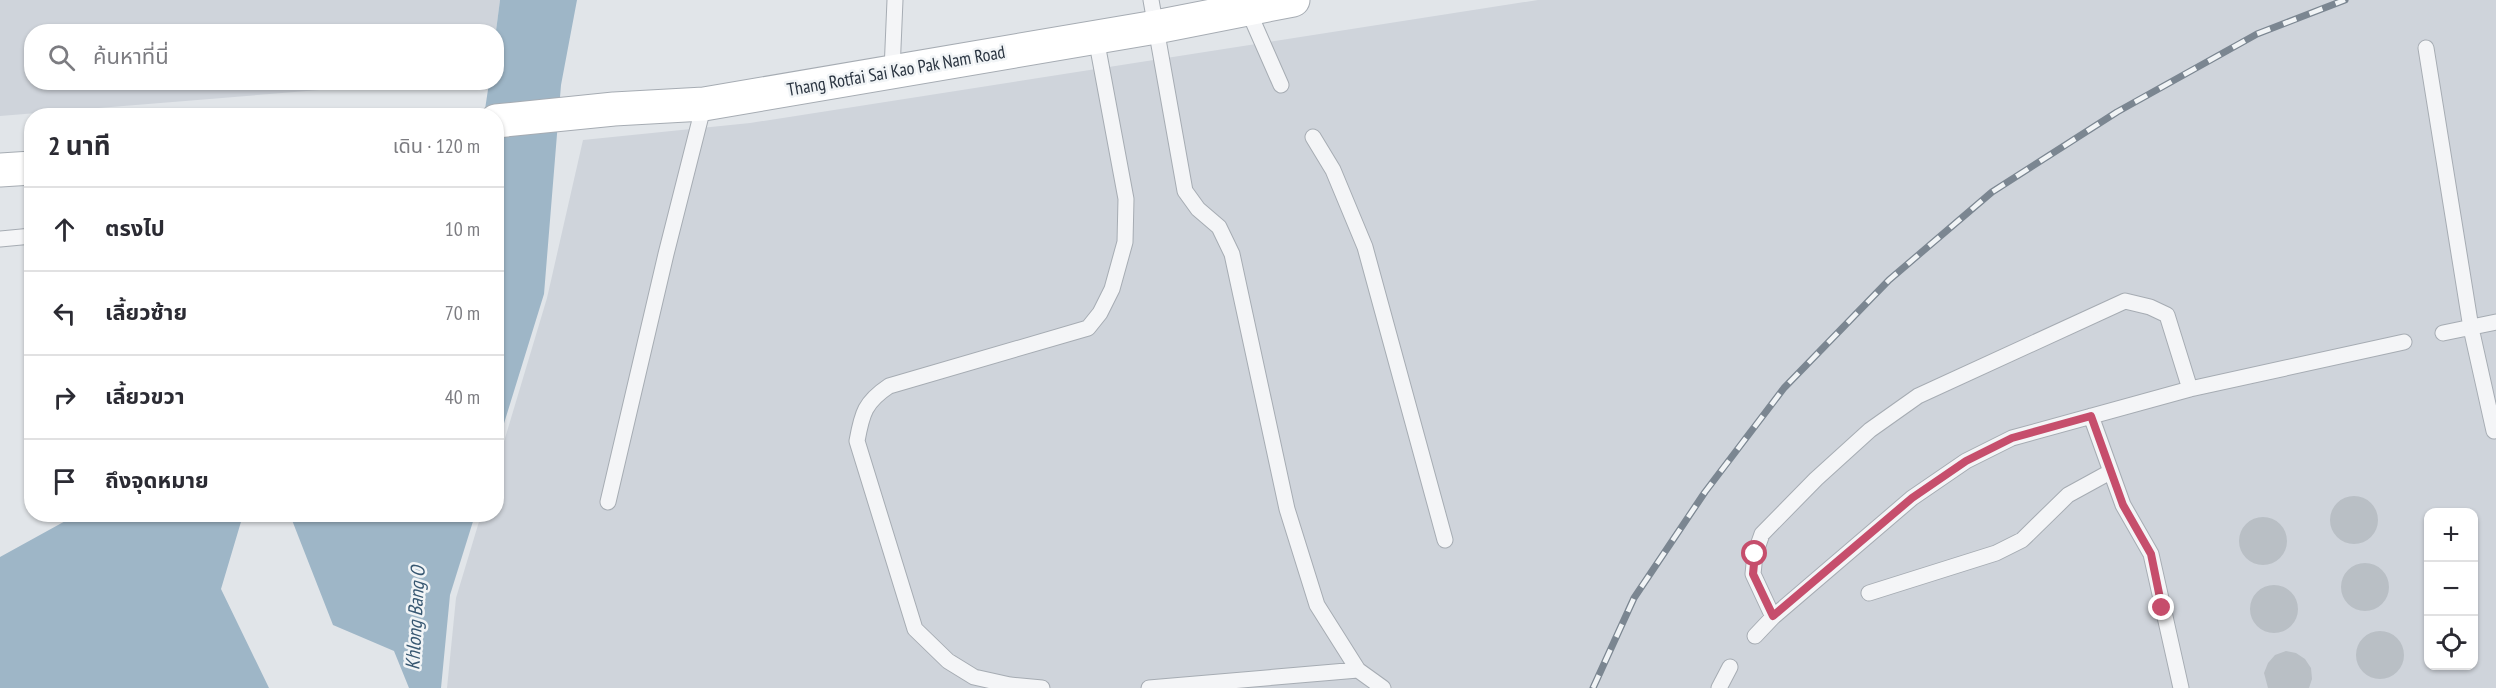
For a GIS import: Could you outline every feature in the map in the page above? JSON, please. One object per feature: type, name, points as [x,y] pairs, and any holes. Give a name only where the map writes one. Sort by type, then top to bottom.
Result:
[{"type":"main road","name":"Thang Rotfai Sai Kao Pak Nam Road","points":[[504,120],[614,109],[704,104],[1096,38],[1154,14],[1248,10],[1293,0]]},
{"type":"main road","points":[[0,170],[24,168]]},
{"type":"lane","points":[[892,71],[895,0]]},
{"type":"lane","points":[[1248,10],[1281,85]]},
{"type":"lane","points":[[1154,14],[1185,190],[1198,209],[1219,227],[1232,254],[1287,509],[1317,606],[1358,670],[1383,688]]},
{"type":"lane","points":[[1042,688],[1010,685],[974,677],[948,661],[915,629],[857,441],[862,415],[873,397],[890,386],[1088,328],[1100,313],[1113,289],[1125,242],[1126,199],[1096,38]]},
{"type":"lane","points":[[2426,48],[2471,328],[2494,431]]},
{"type":"lane","points":[[608,502],[704,104]]},
{"type":"lane","points":[[1313,137],[1333,170],[1365,247],[1445,540]]},
{"type":"lane","points":[[0,239],[24,237]]},
{"type":"lane","points":[[1773,616],[1753,574],[1755,554],[1762,534],[1816,479],[1870,430],[1918,396],[2126,301],[2150,307],[2167,315],[2190,389]]},
{"type":"lane","points":[[2443,333],[2496,322]]},
{"type":"lane","points":[[1755,636],[1773,616],[1912,498],[1966,461],[2012,438],[2190,389],[2404,342]]},
{"type":"lane","points":[[2091,416],[2123,505],[2151,554],[2181,688]]},
{"type":"lane","points":[[1869,593],[1996,553],[2022,540],[2068,495],[2110,472]]},
{"type":"lane","points":[[1719,688],[1730,667]]},
{"type":"lane","points":[[1149,688],[1358,670]]},
{"type":"shaded area","points":[[0,0],[500,0],[497,24],[24,24],[24,90],[320,90],[98,108],[24,108],[24,114],[0,116]]},
{"type":"shaded area","points":[[1538,0],[2496,0],[2496,688],[447,688],[456,598],[479,522],[504,522],[504,442],[547,298],[583,140],[750,123]]},
{"type":"water","points":[[500,0],[577,0],[561,85],[544,294],[504,423],[504,108],[485,108],[488,90],[504,90],[504,24],[497,24]]},
{"type":"water","points":[[63,522],[241,522],[221,589],[269,688],[0,688],[0,557]]},
{"type":"water","name":"Khlong Bang O","points":[[293,522],[473,522],[450,595],[441,688],[409,688],[394,651],[333,625]]},
{"type":"building","points":[[2354,496],[2371,503],[2378,520],[2371,537],[2354,544],[2337,537],[2330,520],[2337,503]]},
{"type":"building","points":[[2263,517],[2280,524],[2287,541],[2280,558],[2263,565],[2246,558],[2239,541],[2246,524]]},
{"type":"building","points":[[2365,563],[2382,570],[2389,587],[2382,604],[2365,611],[2348,604],[2341,587],[2348,570]]},
{"type":"building","points":[[2274,585],[2291,592],[2298,609],[2291,626],[2274,633],[2257,626],[2250,609],[2257,592]]},
{"type":"building","points":[[2380,631],[2397,638],[2404,655],[2397,672],[2380,679],[2363,672],[2356,655],[2363,638]]},
{"type":"building","points":[[2286,651],[2296,653],[2305,659],[2311,668],[2312,679],[2309,688],[2268,688],[2264,673],[2268,663],[2275,655]]},
{"type":"railway","points":[[1593,688],[1634,598],[1705,492],[1784,388],[1889,280],[1992,192],[2117,112],[2257,34],[2345,0]]},
{"type":"route","points":[[1755,554],[1753,574],[1773,616],[1912,498],[1966,461],[2012,438],[2091,416],[2123,505],[2151,554],[2162,608]]}]
